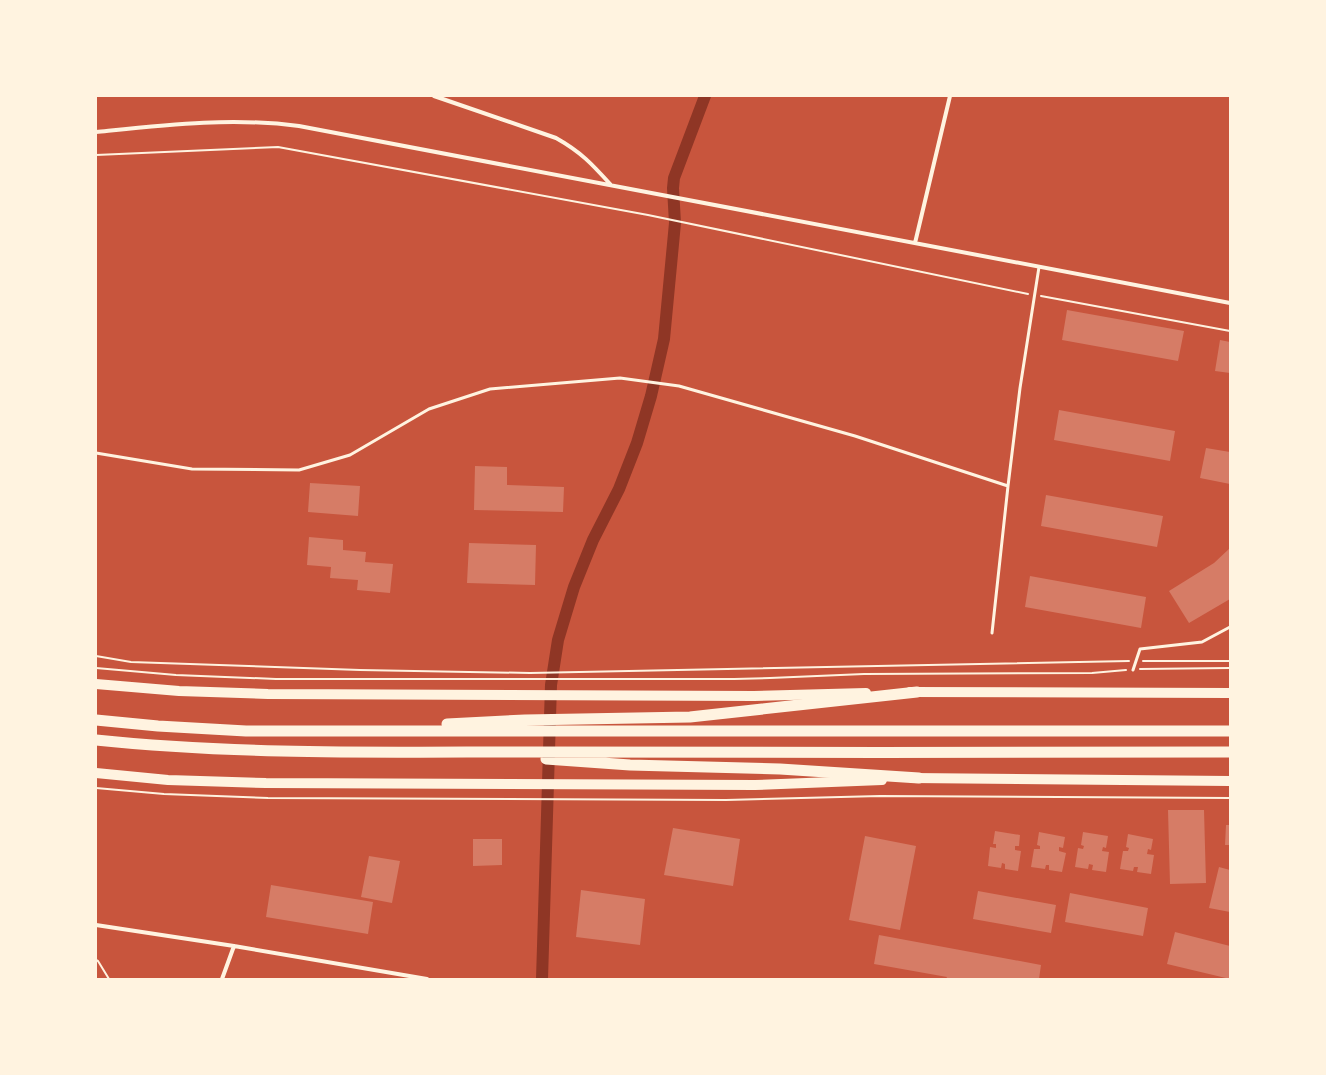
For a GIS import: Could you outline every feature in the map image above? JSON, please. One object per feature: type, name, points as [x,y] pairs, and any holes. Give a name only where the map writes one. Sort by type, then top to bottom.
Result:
[{"type":"highway","points":[[96,720],[158,726],[239,730],[364,731],[525,725],[578,718],[690,717],[917,692]]},
{"type":"highway","points":[[525,725],[578,732],[1230,731]]},
{"type":"highway","points":[[96,740],[157,747],[246,751],[482,752],[578,757],[959,752],[1230,752]]},
{"type":"highway","points":[[578,757],[676,767],[780,769],[919,778]]},
{"type":"main road","points":[[96,684],[224,694],[754,696],[917,692],[1230,692]]},
{"type":"main road","points":[[96,773],[168,780],[217,782],[779,784],[919,778],[1230,781]]},
{"type":"street","points":[[434,96],[556,138],[573,147],[587,159],[611,185]]},
{"type":"street","points":[[915,243],[950,96]]},
{"type":"street","points":[[96,132],[202,122],[237,121],[274,123],[331,132],[1230,303]]},
{"type":"street","points":[[96,925],[234,946],[427,979]]},
{"type":"street","points":[[222,979],[234,946]]},
{"type":"lane","points":[[992,634],[1020,388],[1039,267]]},
{"type":"lane","points":[[96,453],[192,470],[299,470],[350,456],[429,409],[490,389],[620,378],[679,386],[855,436],[1008,486]]},
{"type":"lane","points":[[1133,670],[1140,649],[1202,642],[1230,627]]},
{"type":"path","points":[[96,155],[278,147],[648,215],[1035,295],[1230,331]]},
{"type":"path","points":[[96,656],[131,662],[360,670],[530,673],[1230,660]]},
{"type":"path","points":[[96,668],[176,675],[276,679],[579,679],[770,678],[864,674],[1092,673],[1133,670],[1230,668]]},
{"type":"path","points":[[96,788],[164,794],[233,797],[726,800],[880,796],[1230,798]]},
{"type":"path","points":[[96,960],[109,979]]},
{"type":"building","points":[[1067,310],[1184,331],[1178,361],[1062,340]]},
{"type":"building","points":[[1220,340],[1230,342],[1230,373],[1215,371]]},
{"type":"building","points":[[1059,410],[1175,431],[1170,461],[1054,440]]},
{"type":"building","points":[[1206,448],[1230,452],[1230,484],[1200,478]]},
{"type":"building","points":[[475,466],[507,467],[507,485],[564,487],[563,512],[474,510]]},
{"type":"building","points":[[310,483],[360,486],[358,516],[308,512]]},
{"type":"building","points":[[1046,495],[1163,516],[1157,547],[1041,526]]},
{"type":"building","points":[[309,537],[343,540],[343,550],[366,552],[365,562],[393,564],[390,593],[357,590],[358,580],[330,578],[331,567],[307,565]]},
{"type":"building","points":[[469,543],[536,545],[535,585],[467,583]]},
{"type":"building","points":[[1230,548],[1230,599],[1189,623],[1169,591],[1214,563]]},
{"type":"building","points":[[1030,576],[1146,597],[1141,628],[1025,607]]},
{"type":"building","points":[[1168,810],[1204,810],[1206,883],[1170,884]]},
{"type":"building","points":[[1226,825],[1230,825],[1230,845],[1225,845]]},
{"type":"building","points":[[673,828],[740,839],[733,886],[664,875]]},
{"type":"building","points":[[995,831],[1020,835],[1019,846],[1015,846],[1015,850],[1021,851],[1018,871],[1005,869],[1005,864],[1002,863],[1001,868],[988,866],[990,847],[996,848],[996,844],[993,844]]},
{"type":"building","points":[[1039,832],[1065,837],[1063,848],[1059,847],[1059,851],[1066,853],[1062,872],[1049,870],[1049,865],[1046,865],[1045,869],[1031,867],[1034,849],[1040,849],[1040,846],[1037,845]]},
{"type":"building","points":[[1083,832],[1108,836],[1106,848],[1103,847],[1102,851],[1109,852],[1106,872],[1092,870],[1093,865],[1089,864],[1088,869],[1075,867],[1078,848],[1083,849],[1084,846],[1081,845]]},
{"type":"building","points":[[1128,834],[1153,839],[1151,850],[1148,849],[1147,854],[1154,855],[1151,874],[1137,872],[1138,867],[1134,867],[1133,871],[1120,869],[1123,851],[1128,851],[1129,848],[1126,847]]},
{"type":"building","points":[[865,836],[916,846],[900,930],[849,920]]},
{"type":"building","points":[[473,839],[502,839],[502,865],[473,866]]},
{"type":"building","points":[[369,856],[400,861],[392,903],[361,897]]},
{"type":"building","points":[[1219,867],[1230,870],[1230,912],[1209,908]]},
{"type":"building","points":[[271,885],[373,902],[368,934],[266,917]]},
{"type":"building","points":[[581,890],[645,899],[640,945],[576,937]]},
{"type":"building","points":[[978,891],[1056,905],[1051,933],[973,919]]},
{"type":"building","points":[[1070,893],[1148,908],[1143,936],[1065,922]]},
{"type":"building","points":[[1175,932],[1230,946],[1230,979],[1167,964]]},
{"type":"building","points":[[879,935],[1041,965],[1039,979],[946,979],[947,977],[874,964]]},
{"type":"waterway","points":[[542,979],[551,685],[558,640],[574,587],[593,540],[619,489],[637,443],[651,396],[664,339],[675,223],[673,188],[674,178],[705,96]]}]
